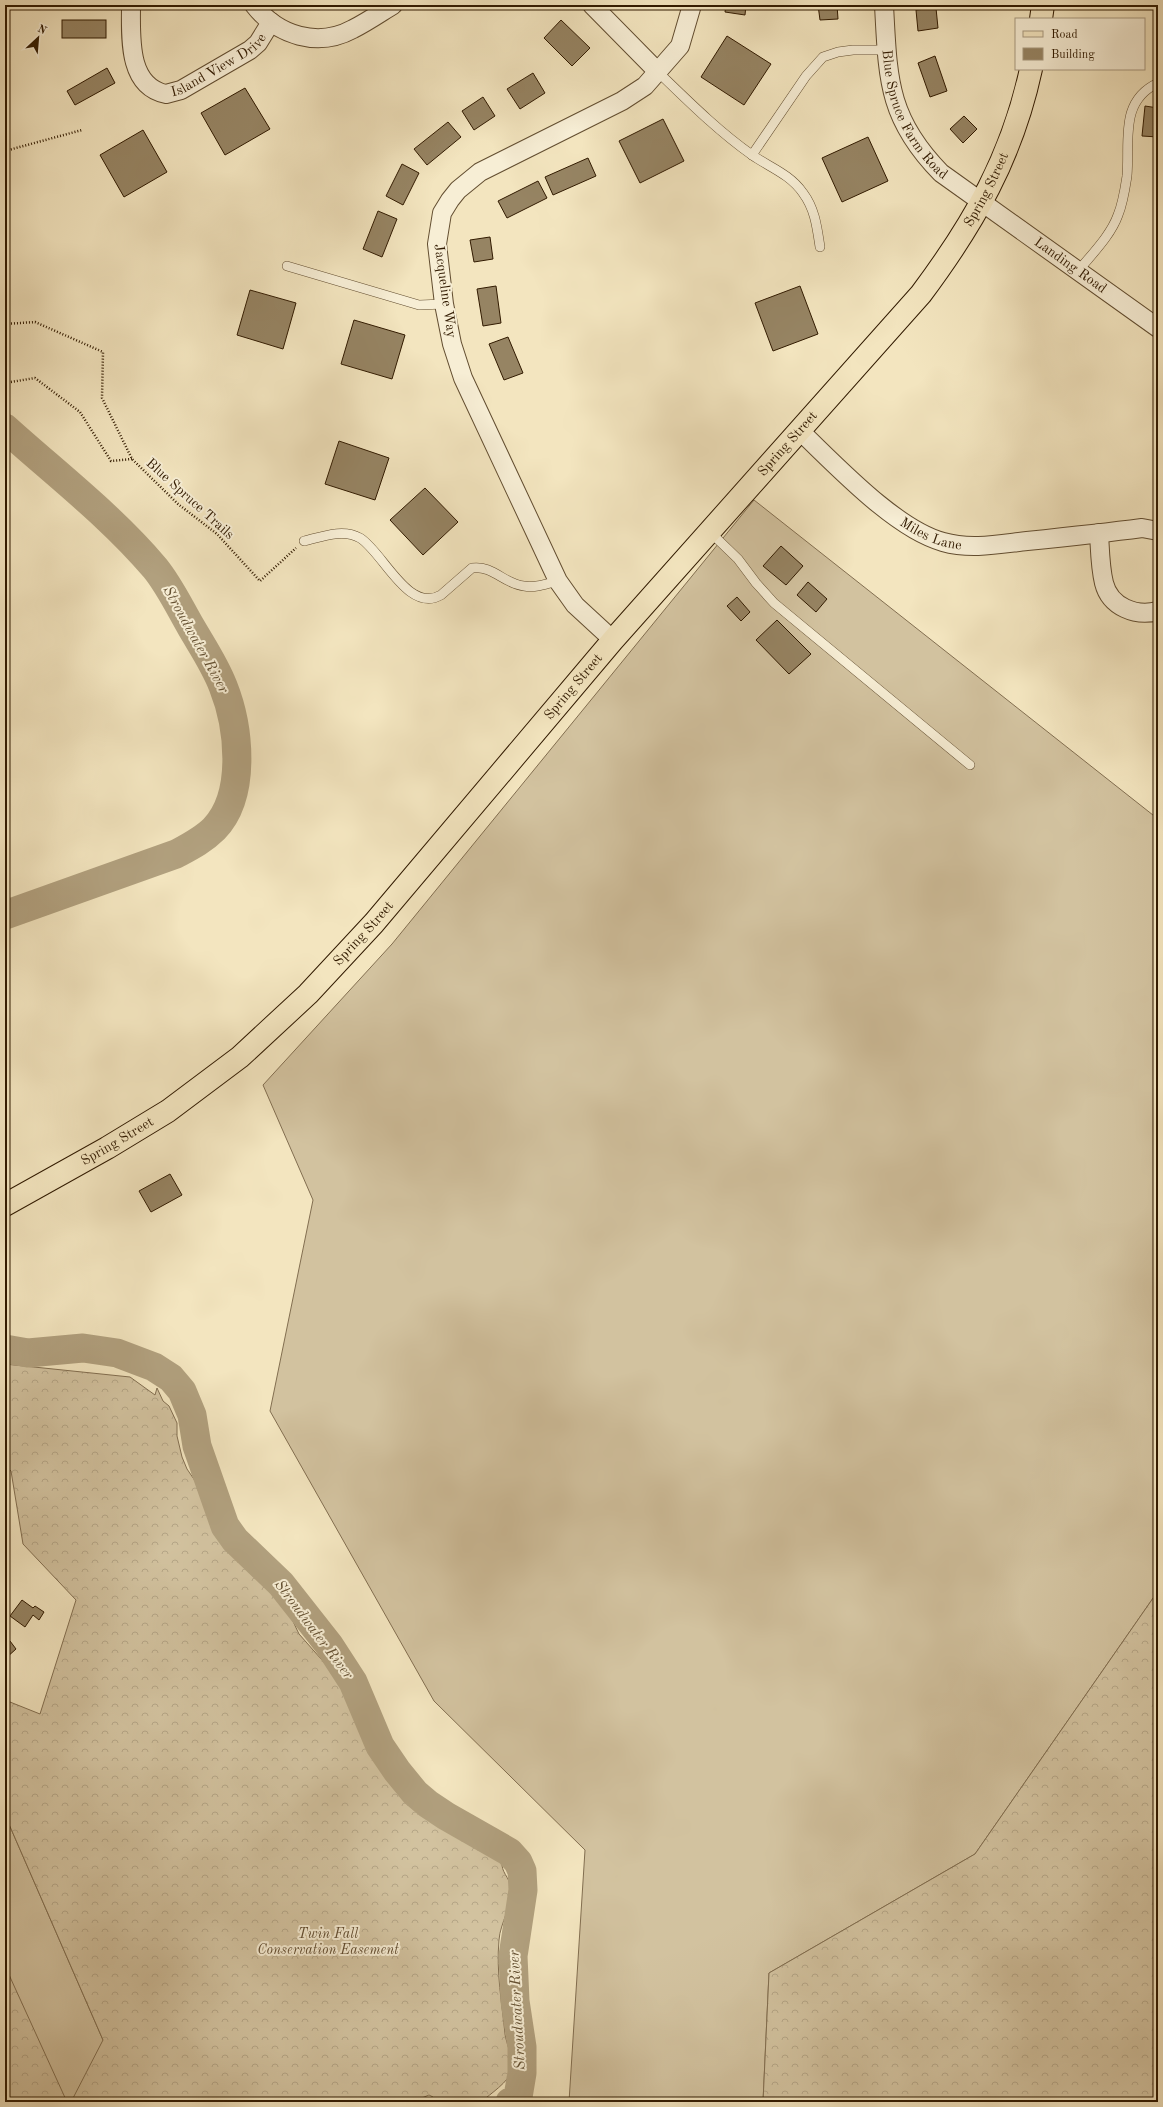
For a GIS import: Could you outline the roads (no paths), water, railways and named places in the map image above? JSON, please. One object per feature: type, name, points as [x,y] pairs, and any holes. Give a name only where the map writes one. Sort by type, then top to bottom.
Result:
[{"type":"main road","points":[[1041,18],[1043,5]]},
{"type":"main road","name":"Spring Street","points":[[5,1204],[107,1148],[168,1111],[240,1057],[303,999],[374,923],[613,640],[920,294],[951,253],[982,204],[1011,140],[1021,113],[1031,70]]},
{"type":"street","name":"Island View Drive","points":[[131,5],[130,40],[137,68],[148,85],[166,94],[181,90],[250,50],[258,43],[271,22]]},
{"type":"street","points":[[254,5],[271,22],[286,32],[296,36],[330,37],[353,30],[393,5]]},
{"type":"street","points":[[592,5],[658,72]]},
{"type":"street","name":"Jacqueline Way","points":[[613,640],[575,605],[558,581],[463,378],[452,344],[444,304],[437,244],[442,213],[458,190],[474,176],[491,165],[622,101],[645,86],[680,46],[692,5]]},
{"type":"street","name":"Blue Spruce Farm Road","points":[[884,5],[886,50],[893,97],[900,118],[912,140],[941,173],[982,204]]},
{"type":"street","name":"Landing Road","points":[[982,204],[1079,270],[1158,328]]},
{"type":"street","name":"Miles Lane","points":[[799,430],[856,484],[899,519],[915,530],[942,542],[973,546],[1142,528],[1158,531]]},
{"type":"street","points":[[1099,533],[1103,582],[1109,594],[1118,604],[1130,611],[1144,613],[1158,611]]},
{"type":"lane","points":[[752,155],[806,76],[823,57],[838,52],[853,50],[886,50]]},
{"type":"lane","points":[[658,72],[752,155],[786,175],[796,183],[804,194],[816,219],[820,247]]},
{"type":"lane","points":[[1079,270],[1110,230],[1117,217],[1127,177],[1128,132],[1131,112],[1138,98],[1150,87],[1158,83]]},
{"type":"lane","points":[[287,266],[419,305],[444,304]]},
{"type":"lane","points":[[709,531],[738,559],[756,583],[774,603],[970,765]]},
{"type":"lane","points":[[304,541],[341,533],[360,538],[411,593],[427,600],[435,599],[441,595],[465,572],[476,567],[487,568],[509,581],[524,586],[541,585],[558,581]]},
{"type":"waterway","name":"Stroudwater River","points":[[5,428],[102,513],[138,549],[155,568],[170,589],[220,678],[229,702],[233,720],[237,760],[236,779],[232,798],[225,815],[214,829],[201,840],[176,854],[5,915]]},
{"type":"waterway","name":"Stroudwater River","points":[[5,1349],[28,1353],[83,1348],[117,1353],[154,1367],[171,1378],[182,1391],[192,1415],[197,1446],[225,1526],[235,1540],[281,1584],[329,1645],[353,1682],[380,1746],[397,1771],[415,1793],[428,1804],[509,1852],[518,1862],[522,1871],[523,1890],[513,1956],[515,2001],[522,2047],[522,2073],[518,2097],[510,2102]]},
{"type":"park label","name":"Twin Fall Conservation Easement","points":[[328,1942]]}]
